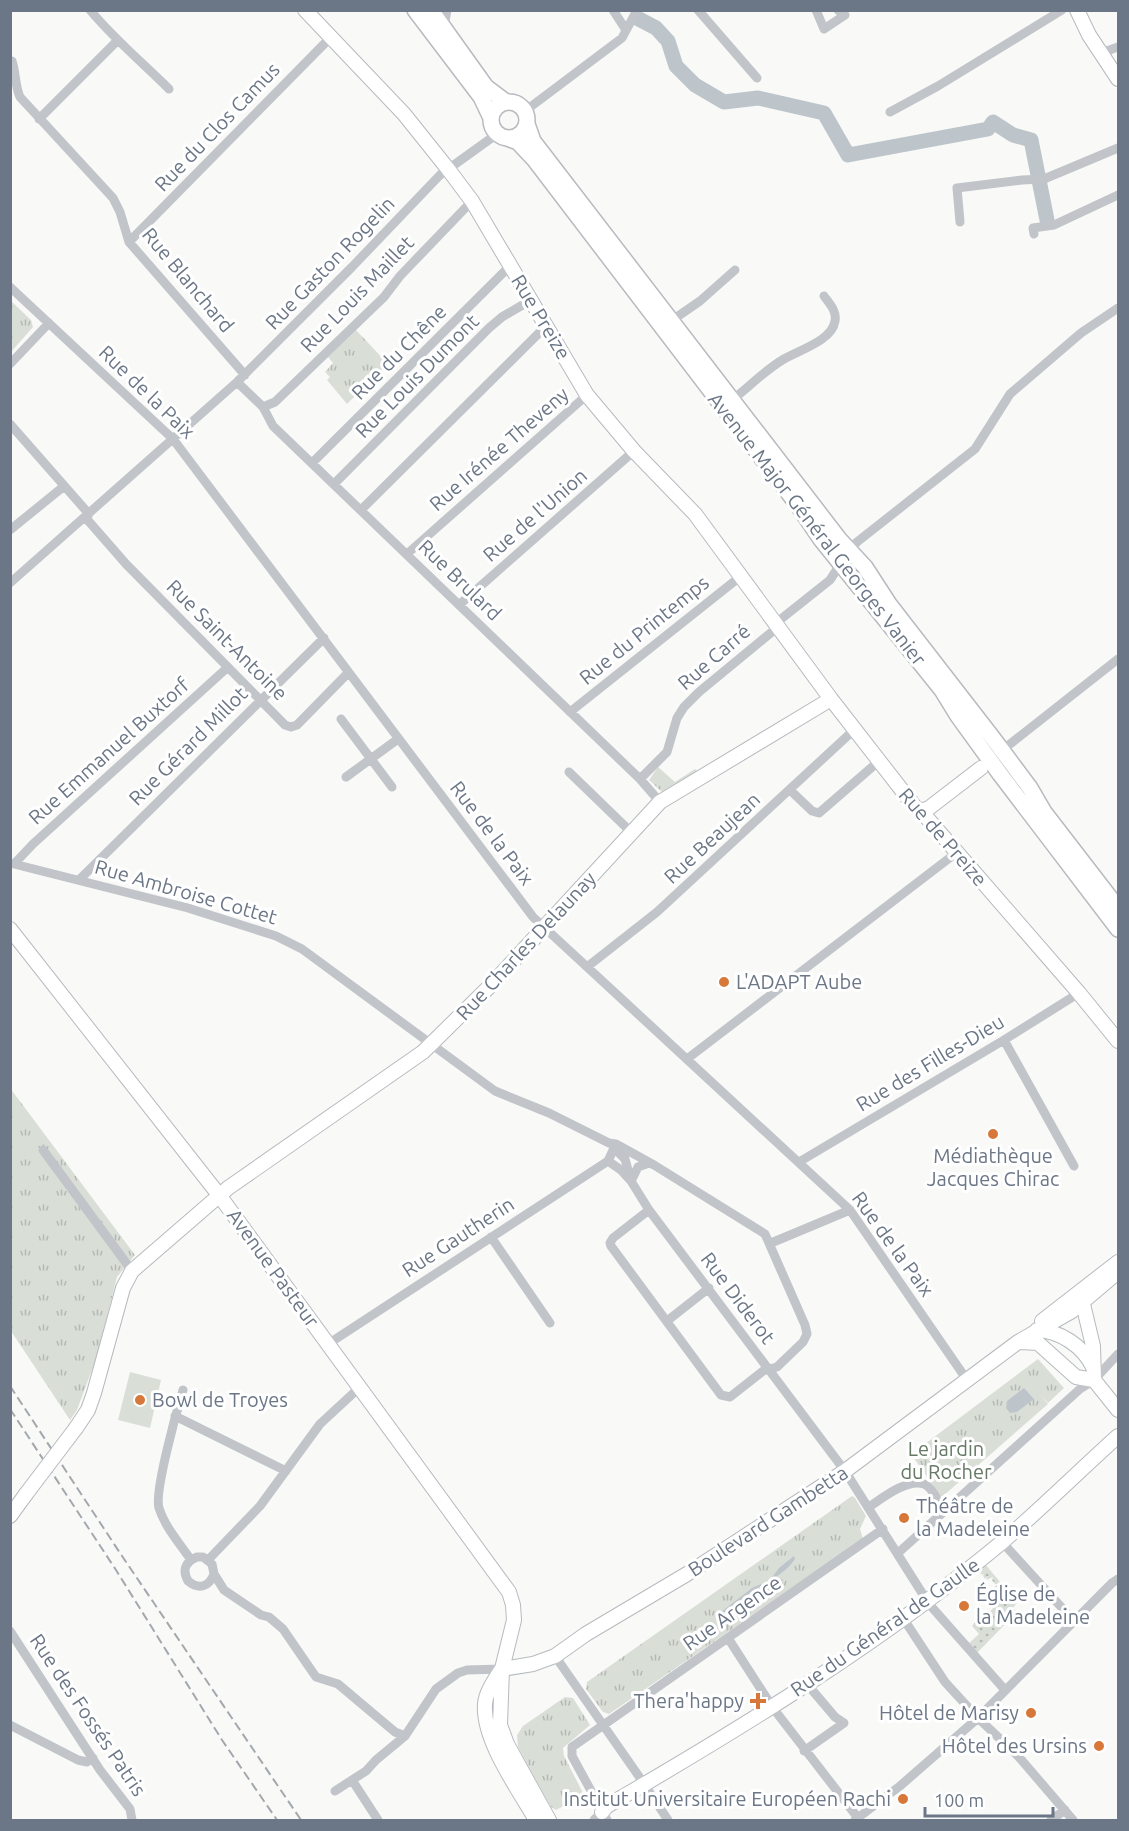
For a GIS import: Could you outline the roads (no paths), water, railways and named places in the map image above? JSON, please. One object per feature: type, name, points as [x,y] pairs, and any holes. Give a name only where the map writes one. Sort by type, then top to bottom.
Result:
[{"type":"main road","points":[[415,10],[481,97],[491,117]]},
{"type":"main road","points":[[431,10],[486,87],[506,102],[517,104],[526,117],[533,141],[839,539],[866,567],[991,760],[1030,788],[1044,812],[1119,908]]},
{"type":"main road","points":[[506,102],[496,107],[491,117],[491,123],[502,136],[517,136],[525,129],[526,117]]},
{"type":"main road","name":"Avenue Major Général Georges Vanier","points":[[502,136],[518,142],[534,159],[842,564],[942,690],[958,716],[1119,929]]},
{"type":"street","points":[[90,10],[169,89]]},
{"type":"street","name":"Rue Preize","points":[[305,10],[404,114],[448,169],[472,201],[587,395],[634,451],[694,514],[777,624]]},
{"type":"street","points":[[444,27],[447,10]]},
{"type":"street","points":[[613,10],[626,30]]},
{"type":"street","points":[[526,117],[622,38],[637,10]]},
{"type":"street","points":[[698,10],[757,78]]},
{"type":"street","points":[[816,10],[824,29],[845,15],[838,10]]},
{"type":"street","points":[[890,112],[938,86],[1062,10]]},
{"type":"street","points":[[1077,10],[1101,53],[1119,79]]},
{"type":"street","name":"Rue du Clos Camus","points":[[129,242],[331,38]]},
{"type":"street","points":[[39,119],[118,40]]},
{"type":"street","points":[[1101,53],[1119,47]]},
{"type":"street","name":"Rue Blanchard","points":[[12,61],[20,97],[113,198],[129,242],[245,375]]},
{"type":"street","name":"Rue Gaston Rogelin","points":[[12,577],[87,515],[245,375],[448,169],[502,136]]},
{"type":"street","points":[[960,222],[957,188],[1040,179],[1119,148]]},
{"type":"street","points":[[1034,234],[1033,228],[1054,225],[1119,195]]},
{"type":"street","name":"Rue Louis Maillet","points":[[263,407],[275,402],[384,297],[400,276],[472,201]]},
{"type":"street","name":"Rue du Chêne","points":[[312,463],[510,266]]},
{"type":"street","points":[[671,321],[735,270]]},
{"type":"street","name":"Rue de la Paix","points":[[10,287],[173,439],[533,917],[850,1210],[967,1380]]},
{"type":"street","points":[[732,400],[785,358],[809,347],[826,335],[836,321],[835,312],[824,296]]},
{"type":"street","name":"Rue Louis Dumont","points":[[334,484],[489,328],[502,317],[531,300]]},
{"type":"street","points":[[850,549],[975,449],[1010,394],[1081,333],[1119,308]]},
{"type":"street","points":[[10,364],[49,323]]},
{"type":"street","points":[[361,510],[546,326]]},
{"type":"street","name":"Rue Brulard","points":[[237,382],[263,407],[273,426],[640,779],[660,802]]},
{"type":"street","name":"Rue Irénée Theveny","points":[[407,554],[587,395]]},
{"type":"street","name":"Rue Saint-Antoine","points":[[10,424],[126,564],[285,725],[291,727],[297,725],[348,673]]},
{"type":"street","name":"Rue de l'Union","points":[[459,605],[634,451]]},
{"type":"street","points":[[10,530],[63,487]]},
{"type":"street","name":"Rue Carré","points":[[640,779],[667,752],[677,718],[690,701],[773,631],[781,619],[830,580],[850,549]]},
{"type":"street","name":"Rue du Printemps","points":[[570,712],[741,576]]},
{"type":"street","name":"Rue de Preize","points":[[777,624],[831,699],[915,807],[921,811],[1119,1041]]},
{"type":"street","name":"Rue Gérard Millot","points":[[79,880],[324,638]]},
{"type":"street","points":[[921,811],[929,808],[1119,659]]},
{"type":"street","name":"Rue Emmanuel Buxtorf","points":[[13,863],[228,667]]},
{"type":"street","name":"Rue Charles Delaunay","points":[[132,1271],[219,1195],[284,1147],[423,1052],[544,927],[660,802],[831,699]]},
{"type":"street","points":[[340,719],[392,787]]},
{"type":"street","name":"Rue Beaujean","points":[[587,967],[657,912],[855,729]]},
{"type":"street","points":[[346,777],[398,739]]},
{"type":"street","points":[[790,790],[812,811],[819,813],[879,761]]},
{"type":"street","points":[[569,772],[632,833]]},
{"type":"street","points":[[687,1059],[956,853]]},
{"type":"street","name":"Rue Ambroise Cottet","points":[[13,863],[188,908],[276,936],[302,949],[495,1092],[549,1113],[649,1163],[765,1234],[771,1243],[807,1334],[803,1342],[777,1367],[770,1370]]},
{"type":"street","name":"Avenue Pasteur","points":[[10,929],[219,1195],[509,1592],[514,1620],[502,1669]]},
{"type":"street","name":"Rue des Filles-Dieu","points":[[799,1162],[1079,993]]},
{"type":"street","points":[[1004,1040],[1074,1166]]},
{"type":"street","name":"Rue Gautherin","points":[[328,1344],[608,1161],[613,1145]]},
{"type":"street","name":"Rue Diderot","points":[[613,1145],[625,1158],[631,1181],[649,1210],[845,1471],[927,1600],[968,1651],[1005,1690]]},
{"type":"street","points":[[10,1516],[88,1410],[123,1288],[132,1271],[43,1150]]},
{"type":"street","points":[[608,1161],[631,1181],[638,1167],[649,1163]]},
{"type":"street","points":[[649,1210],[613,1238],[610,1243],[724,1398],[730,1397],[763,1371],[770,1370]]},
{"type":"street","points":[[771,1243],[850,1210]]},
{"type":"street","points":[[491,1237],[550,1323]]},
{"type":"street","name":"Boulevard Gambetta","points":[[1045,1329],[1067,1302],[1119,1262]]},
{"type":"street","name":"Boulevard Gambetta","points":[[502,1669],[543,1662],[555,1656],[586,1634],[687,1574],[845,1471],[1018,1342],[1045,1329],[1083,1304],[1119,1272]]},
{"type":"street","points":[[667,1321],[709,1288]]},
{"type":"street","points":[[1045,1329],[1067,1302]]},
{"type":"street","points":[[1083,1304],[1093,1346],[1094,1375]]},
{"type":"street","points":[[1045,1329],[1054,1356]]},
{"type":"street","points":[[1045,1329],[1072,1342],[1080,1349],[1089,1359],[1094,1375],[1119,1410]]},
{"type":"street","points":[[1018,1342],[1038,1342],[1076,1377],[1094,1375]]},
{"type":"street","points":[[898,1553],[1119,1354]]},
{"type":"street","points":[[208,1560],[260,1506],[320,1424],[360,1388]]},
{"type":"street","points":[[183,1390],[159,1489],[158,1506],[164,1521],[191,1560]]},
{"type":"street","points":[[175,1416],[286,1471]]},
{"type":"street","name":"Rue du Général de Gaulle","points":[[601,1818],[607,1806],[645,1785],[807,1684],[903,1618],[1002,1542],[1119,1436]]},
{"type":"street","points":[[868,1507],[903,1486],[924,1484],[943,1511]]},
{"type":"street","name":"Rue Argence","points":[[601,1818],[571,1751],[572,1747],[883,1529]]},
{"type":"street","points":[[1002,1542],[1074,1621]]},
{"type":"street","points":[[214,1574],[211,1581],[199,1587],[188,1581],[185,1569],[191,1560],[197,1557],[208,1560],[224,1590],[261,1616],[269,1617],[283,1629],[315,1677],[338,1684],[395,1732],[405,1736]]},
{"type":"street","points":[[728,1638],[771,1706],[856,1820],[900,1786],[978,1718],[1119,1579]]},
{"type":"street","points":[[205,1586],[215,1590],[243,1610]]},
{"type":"street","points":[[903,1618],[945,1682],[1018,1756],[1073,1821]]},
{"type":"street","name":"Rue des Fossés Patris","points":[[10,1631],[93,1758],[130,1809],[132,1821]]},
{"type":"street","points":[[555,1656],[668,1821]]},
{"type":"street","points":[[335,1791],[366,1771],[405,1736],[436,1689],[458,1673],[467,1670],[502,1669]]},
{"type":"street","points":[[502,1669],[488,1691],[485,1703],[488,1732],[494,1747],[536,1821]]},
{"type":"street","points":[[502,1669],[500,1725],[507,1744],[549,1821]]},
{"type":"street","points":[[804,1751],[844,1724],[835,1717],[807,1684]]},
{"type":"street","points":[[10,1725],[78,1760],[87,1762],[93,1758]]},
{"type":"street","points":[[352,1780],[378,1821]]},
{"type":"street","points":[[1051,1821],[1065,1810]]},
{"type":"waterway","points":[[637,18],[656,28],[668,41],[676,66],[695,85],[724,102],[758,98],[824,113],[848,155],[988,129],[993,122],[1013,135],[1031,140],[1047,220]]},
{"type":"railway","points":[[10,1386],[301,1820]]},
{"type":"railway","points":[[10,1409],[116,1570],[222,1740],[277,1820]]},
{"type":"place","name":"L'ADAPT Aube","points":[[724,982]]},
{"type":"place","name":"Médiathèque Jacques Chirac","points":[[993,1134]]},
{"type":"place","name":"Bowl de Troyes","points":[[140,1400]]},
{"type":"place","name":"Théâtre de la Madeleine","points":[[904,1518]]},
{"type":"place","name":"Église de la Madeleine","points":[[964,1606]]},
{"type":"place","name":"Thera'happy","points":[[758,1701]]},
{"type":"place","name":"Hôtel de Marisy","points":[[1031,1713]]},
{"type":"place","name":"Hôtel des Ursins","points":[[1099,1746]]},
{"type":"place","name":"Institut Universitaire Européen Rachi","points":[[903,1799]]},
{"type":"park label","name":"Le jardin du Rocher","points":[[946,1460]]}]
